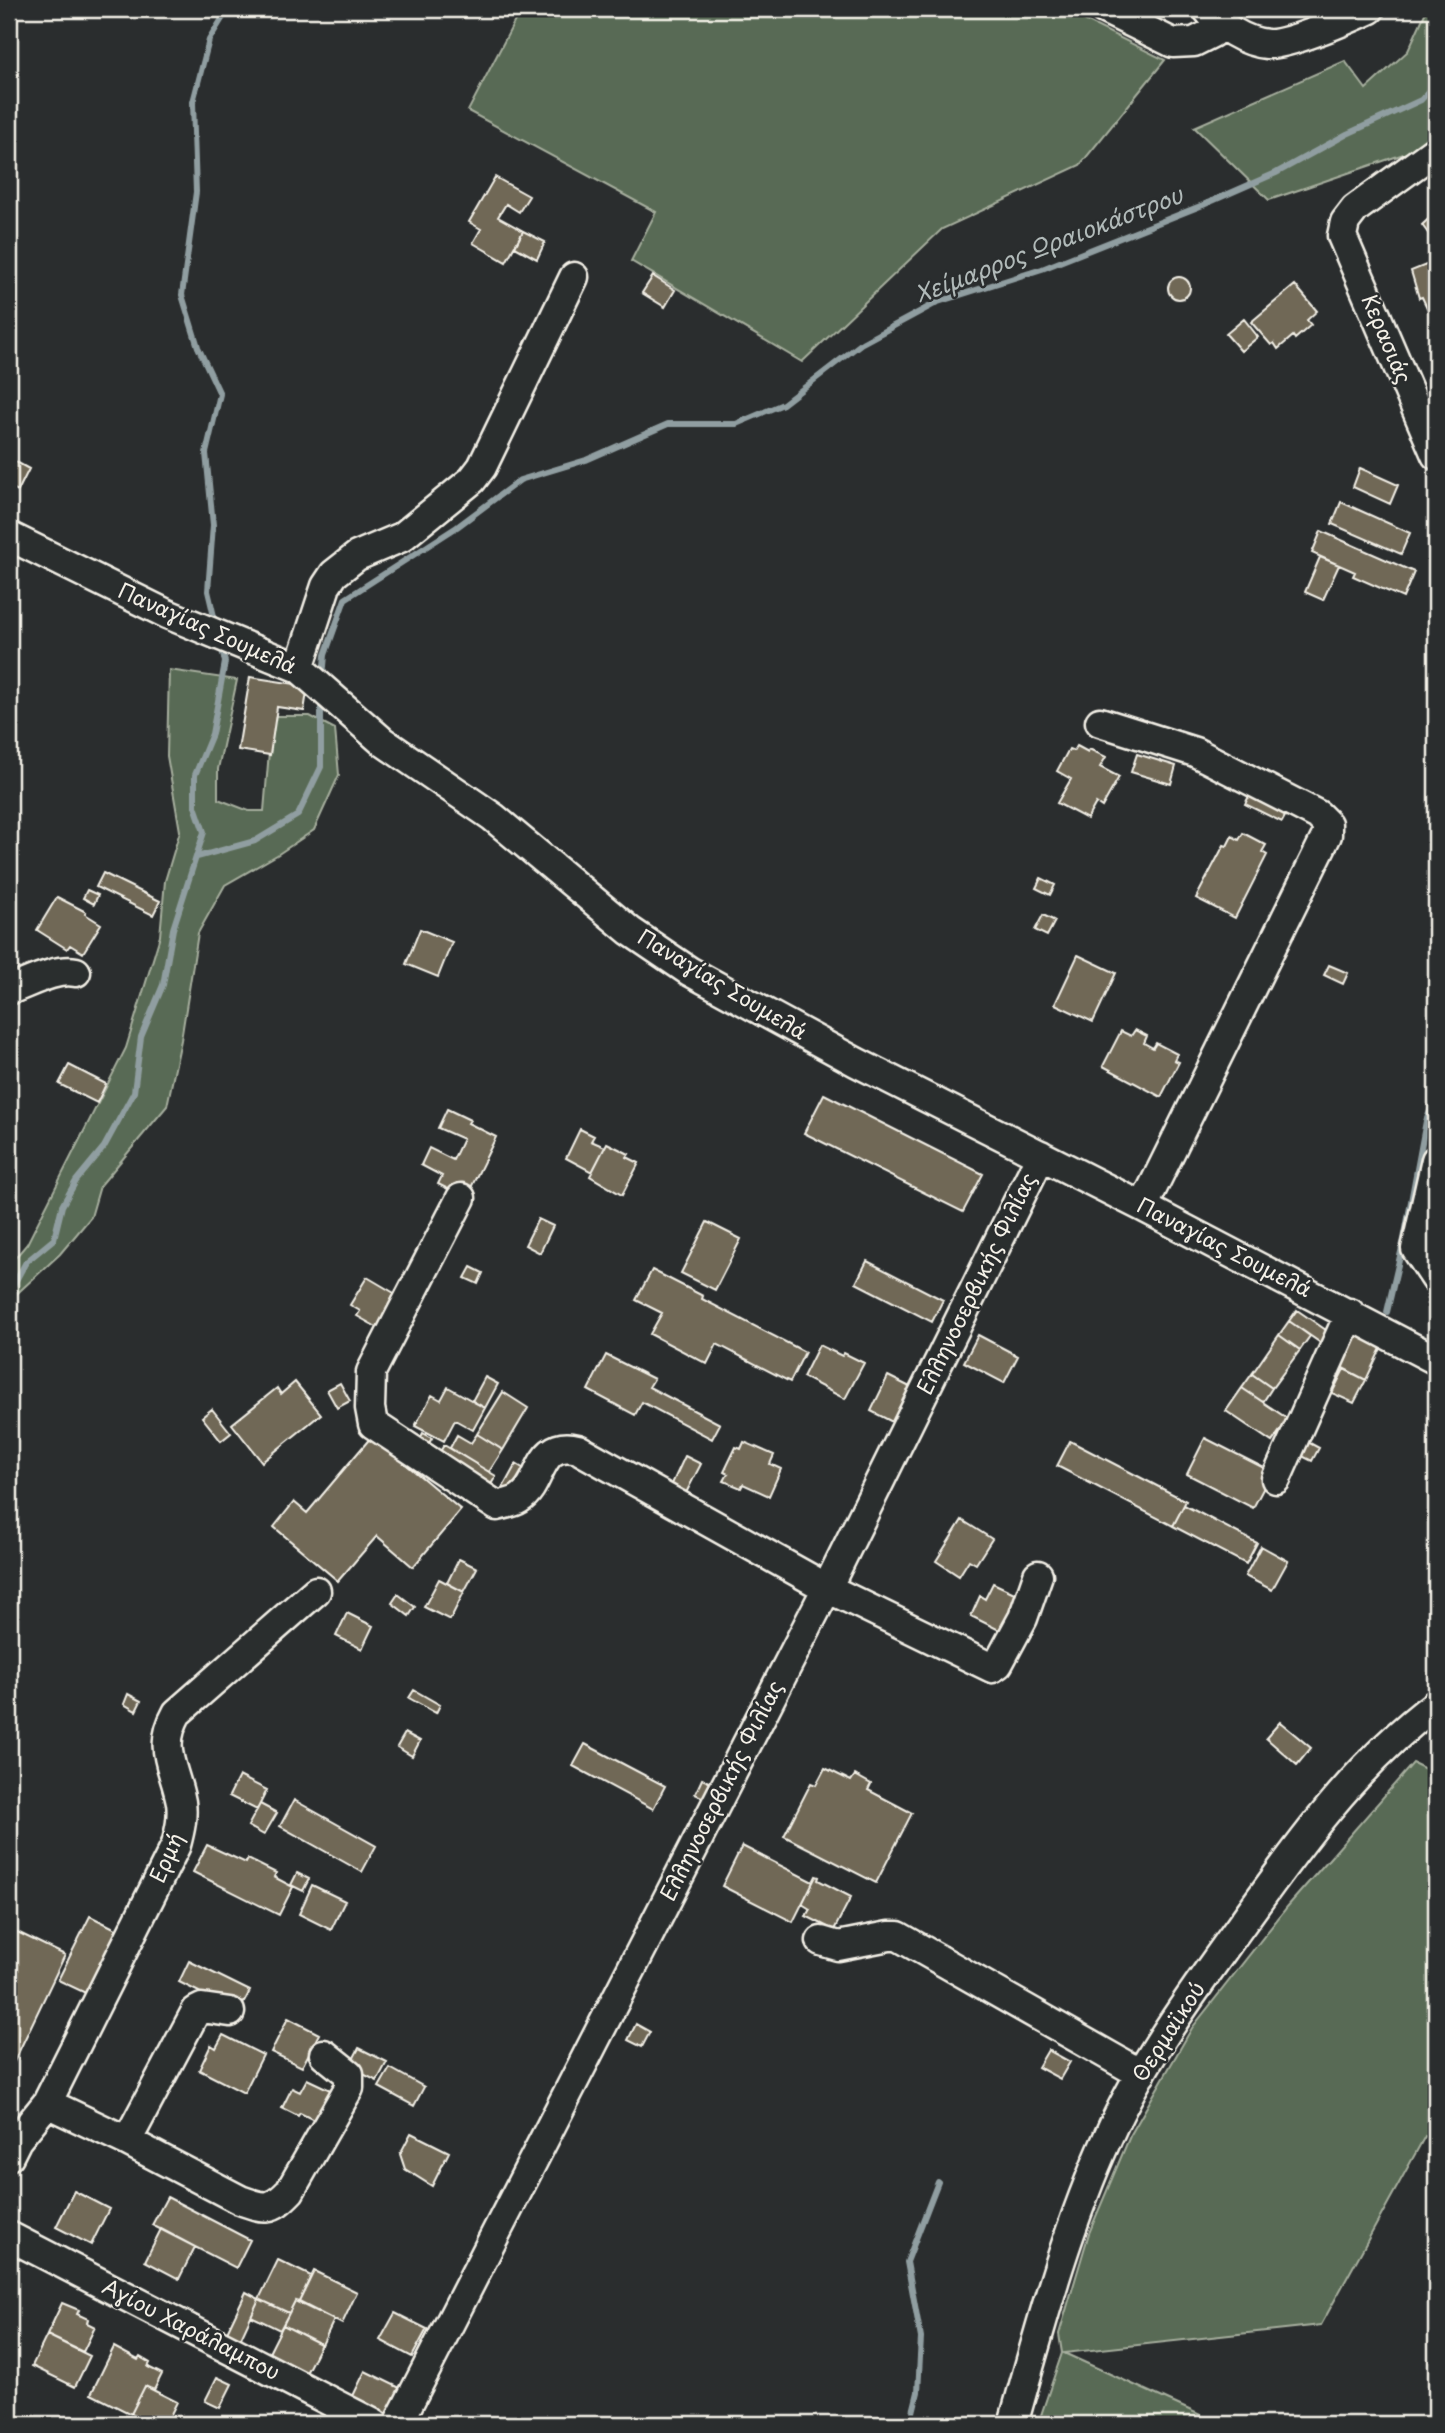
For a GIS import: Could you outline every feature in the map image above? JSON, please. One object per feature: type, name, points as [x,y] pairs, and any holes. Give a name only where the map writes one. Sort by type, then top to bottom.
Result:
[{"type":"street","points":[[1104,9],[1174,43],[1194,42],[1209,21],[1249,40],[1268,44],[1296,38],[1370,9]]},
{"type":"street","name":"Κερασιάς","points":[[1436,150],[1355,209],[1345,222],[1342,236],[1436,455]]},
{"type":"street","points":[[315,682],[326,586],[334,574],[358,556],[402,537],[472,480],[482,467],[574,277]]},
{"type":"street","name":"Παναγίας Σουμελά","points":[[9,536],[167,614],[241,645],[315,682],[382,740],[493,817],[654,950],[762,1012],[1433,1355]]},
{"type":"street","points":[[1100,722],[1195,752],[1318,815],[1327,824],[1327,835],[1143,1207]]},
{"type":"street","points":[[9,990],[55,974],[76,972]]},
{"type":"street","name":"Ελληνοσερβικής Φιλίας","points":[[398,2424],[827,1588],[1041,1155]]},
{"type":"street","points":[[1436,1160],[1416,1249],[1436,1279]]},
{"type":"street","points":[[461,1198],[372,1372],[370,1408],[373,1424],[497,1506],[522,1498],[552,1451],[563,1445],[578,1449],[827,1588],[992,1668],[998,1664],[1023,1618],[1038,1574]]},
{"type":"street","points":[[1276,1479],[1350,1313]]},
{"type":"street","name":"Ερμή","points":[[9,2156],[47,2103],[176,1844],[181,1825],[181,1804],[166,1746],[168,1730],[177,1713],[316,1591]]},
{"type":"street","name":"Θερμαϊκού","points":[[1013,2424],[1073,2227],[1108,2137],[1141,2074],[1218,1957],[1331,1808],[1378,1753],[1436,1704]]},
{"type":"street","points":[[821,1941],[838,1946],[889,1936],[898,1937],[1141,2074]]},
{"type":"street","points":[[127,2141],[196,2011],[202,2008],[230,2012]]},
{"type":"street","points":[[47,2103],[240,2200],[270,2208],[290,2191],[349,2088],[349,2074],[324,2054]]},
{"type":"street","name":"Αγίου Χαράλαμπου","points":[[9,2236],[374,2424]]},
{"type":"green space","points":[[521,9],[1062,9],[1165,60],[1080,165],[942,229],[802,362],[631,261],[656,212],[468,111]]},
{"type":"green space","points":[[1427,9],[1436,9],[1436,143],[1269,200],[1194,127],[1345,61],[1366,89],[1408,51]]},
{"type":"green space","points":[[169,670],[237,680],[218,769],[218,799],[249,811],[264,811],[272,716],[310,716],[335,729],[339,775],[314,830],[225,885],[198,933],[181,1040],[167,1106],[100,1186],[91,1217],[60,1254],[9,1301],[9,1265],[27,1244],[126,1048],[160,936],[165,881],[180,831],[167,756]]},
{"type":"green space","points":[[1413,1763],[1436,1774],[1436,2141],[1425,2136],[1321,2325],[1064,2353],[1220,2424],[1038,2424],[1062,2353],[1059,2334],[1089,2233],[1130,2136],[1192,2028],[1287,1907]]},
{"type":"building","points":[[495,177],[529,196],[519,212],[506,204],[498,217],[523,231],[506,262],[473,243],[481,229],[469,222]]},
{"type":"building","points":[[1436,212],[1436,244],[1422,225]]},
{"type":"building","points":[[523,231],[545,242],[537,259],[515,247]]},
{"type":"building","points":[[1436,261],[1436,306],[1428,310],[1422,297],[1419,298],[1411,271]]},
{"type":"building","points":[[653,276],[675,290],[665,307],[642,293]]},
{"type":"building","points":[[1179,277],[1189,284],[1190,288],[1183,298],[1179,299],[1169,292],[1168,288],[1175,278]]},
{"type":"building","points":[[1295,285],[1317,311],[1307,320],[1311,325],[1278,349],[1274,343],[1271,345],[1251,322]]},
{"type":"building","points":[[1244,319],[1258,337],[1241,351],[1226,334]]},
{"type":"building","points":[[9,458],[29,469],[18,491],[9,486]]},
{"type":"building","points":[[1360,468],[1398,485],[1390,504],[1353,487]]},
{"type":"building","points":[[1341,502],[1410,533],[1401,554],[1332,524]]},
{"type":"building","points":[[1321,531],[1414,572],[1403,598],[1353,576],[1355,572],[1312,553]]},
{"type":"building","points":[[1320,557],[1339,565],[1323,600],[1305,592]]},
{"type":"building","points":[[250,677],[308,686],[304,711],[277,707],[270,755],[238,750]]},
{"type":"building","points":[[1077,746],[1106,757],[1100,767],[1119,777],[1102,807],[1096,803],[1087,819],[1057,803],[1071,779],[1057,771],[1069,749],[1074,751]]},
{"type":"building","points":[[1137,754],[1176,766],[1171,784],[1131,772]]},
{"type":"building","points":[[1252,790],[1289,809],[1282,822],[1245,804]]},
{"type":"building","points":[[1243,833],[1266,845],[1262,852],[1267,855],[1235,918],[1196,898],[1224,845],[1227,846],[1232,836],[1239,840]]},
{"type":"building","points":[[103,873],[160,901],[153,915],[96,887]]},
{"type":"building","points":[[1041,878],[1055,885],[1050,895],[1036,888]]},
{"type":"building","points":[[87,890],[98,895],[94,904],[83,898]]},
{"type":"building","points":[[57,897],[86,912],[85,914],[101,924],[83,953],[70,945],[67,949],[37,930]]},
{"type":"building","points":[[1043,915],[1055,921],[1047,936],[1035,930]]},
{"type":"building","points":[[420,929],[452,942],[438,977],[406,964]]},
{"type":"building","points":[[1078,955],[1116,973],[1093,1022],[1055,1004]]},
{"type":"building","points":[[1329,965],[1348,973],[1343,984],[1324,975]]},
{"type":"building","points":[[1135,1030],[1147,1036],[1144,1043],[1153,1048],[1156,1043],[1177,1054],[1174,1060],[1179,1062],[1161,1097],[1103,1066],[1121,1031],[1131,1036]]},
{"type":"building","points":[[69,1065],[106,1084],[97,1103],[59,1084]]},
{"type":"building","points":[[824,1094],[983,1174],[963,1212],[804,1133]]},
{"type":"building","points":[[447,1109],[496,1137],[466,1198],[438,1184],[442,1176],[421,1165],[429,1148],[453,1160],[463,1139],[438,1128]]},
{"type":"building","points":[[580,1129],[594,1136],[591,1141],[605,1147],[592,1172],[566,1158]]},
{"type":"building","points":[[607,1143],[629,1154],[627,1157],[639,1163],[622,1195],[590,1176]]},
{"type":"building","points":[[538,1219],[553,1226],[540,1253],[525,1245]]},
{"type":"building","points":[[707,1222],[741,1239],[715,1290],[681,1273]]},
{"type":"building","points":[[867,1261],[943,1300],[932,1322],[856,1283]]},
{"type":"building","points":[[471,1267],[483,1273],[478,1284],[465,1278]]},
{"type":"building","points":[[652,1270],[805,1352],[790,1382],[717,1344],[707,1364],[650,1334],[662,1313],[636,1300]]},
{"type":"building","points":[[367,1277],[401,1297],[382,1330],[357,1316],[360,1311],[350,1305]]},
{"type":"building","points":[[1297,1310],[1336,1337],[1328,1348],[1289,1321]]},
{"type":"building","points":[[1289,1321],[1310,1336],[1300,1350],[1279,1335]]},
{"type":"building","points":[[1356,1327],[1384,1342],[1366,1380],[1337,1365]]},
{"type":"building","points":[[978,1335],[1018,1356],[1004,1383],[964,1362]]},
{"type":"building","points":[[1279,1335],[1300,1350],[1272,1388],[1252,1374]]},
{"type":"building","points":[[819,1345],[864,1363],[845,1399],[803,1377]]},
{"type":"building","points":[[606,1355],[654,1379],[649,1387],[720,1424],[712,1439],[642,1402],[635,1415],[588,1390]]},
{"type":"building","points":[[1344,1369],[1366,1380],[1354,1403],[1332,1393]]},
{"type":"building","points":[[1252,1374],[1272,1388],[1263,1402],[1242,1388]]},
{"type":"building","points":[[888,1376],[920,1392],[902,1427],[871,1411]]},
{"type":"building","points":[[485,1377],[498,1384],[485,1408],[472,1401]]},
{"type":"building","points":[[295,1382],[321,1414],[262,1462],[232,1424],[277,1388],[281,1394]]},
{"type":"building","points":[[340,1383],[350,1401],[337,1408],[327,1390]]},
{"type":"building","points":[[448,1387],[485,1408],[473,1430],[455,1420],[444,1441],[415,1426],[432,1395],[441,1400]]},
{"type":"building","points":[[1242,1388],[1288,1419],[1272,1442],[1226,1411]]},
{"type":"building","points":[[503,1392],[528,1408],[503,1450],[477,1434]]},
{"type":"building","points":[[212,1409],[231,1433],[221,1441],[202,1417]]},
{"type":"building","points":[[423,1433],[432,1438],[423,1453],[415,1449]]},
{"type":"building","points":[[477,1434],[503,1450],[489,1472],[450,1448],[457,1435],[471,1443]]},
{"type":"building","points":[[372,1436],[461,1510],[413,1567],[377,1536],[338,1581],[274,1527],[294,1502],[307,1513]]},
{"type":"building","points":[[1205,1438],[1272,1472],[1253,1508],[1187,1474]]},
{"type":"building","points":[[1070,1441],[1186,1501],[1173,1526],[1057,1466]]},
{"type":"building","points":[[1306,1441],[1319,1448],[1312,1461],[1298,1454]]},
{"type":"building","points":[[744,1442],[774,1455],[770,1464],[781,1469],[769,1496],[743,1484],[741,1488],[724,1481],[728,1474],[724,1472],[736,1447],[741,1449]]},
{"type":"building","points":[[444,1445],[496,1476],[487,1491],[435,1460]]},
{"type":"building","points":[[685,1456],[701,1464],[686,1493],[671,1486]]},
{"type":"building","points":[[516,1464],[526,1470],[512,1496],[501,1491]]},
{"type":"building","points":[[1184,1505],[1257,1543],[1246,1564],[1173,1526]]},
{"type":"building","points":[[962,1520],[992,1539],[976,1564],[969,1560],[959,1576],[936,1561]]},
{"type":"building","points":[[1261,1546],[1288,1561],[1272,1590],[1245,1576]]},
{"type":"building","points":[[459,1559],[477,1568],[464,1592],[447,1583]]},
{"type":"building","points":[[439,1579],[464,1592],[450,1620],[424,1607]]},
{"type":"building","points":[[993,1583],[1023,1597],[1005,1633],[971,1616],[980,1596],[985,1599]]},
{"type":"building","points":[[398,1594],[415,1607],[409,1616],[392,1603]]},
{"type":"building","points":[[347,1613],[373,1626],[362,1649],[336,1636]]},
{"type":"building","points":[[414,1690],[440,1705],[436,1713],[409,1698]]},
{"type":"building","points":[[128,1694],[141,1701],[136,1711],[124,1704]]},
{"type":"building","points":[[1280,1722],[1311,1748],[1297,1765],[1266,1738]]},
{"type":"building","points":[[405,1733],[420,1741],[412,1756],[397,1747]]},
{"type":"building","points":[[585,1744],[665,1786],[653,1809],[573,1766]]},
{"type":"building","points":[[825,1768],[851,1781],[855,1775],[871,1784],[868,1790],[912,1813],[876,1883],[784,1836],[811,1783],[816,1785]]},
{"type":"building","points":[[239,1776],[267,1790],[257,1810],[229,1796]]},
{"type":"building","points":[[702,1779],[720,1787],[713,1802],[695,1794]]},
{"type":"building","points":[[294,1800],[376,1846],[362,1872],[280,1826]]},
{"type":"building","points":[[260,1804],[277,1813],[264,1835],[248,1826]]},
{"type":"building","points":[[207,1845],[246,1863],[248,1859],[276,1873],[274,1877],[293,1887],[279,1915],[193,1872]]},
{"type":"building","points":[[742,1846],[813,1882],[793,1922],[722,1886]]},
{"type":"building","points":[[297,1873],[309,1879],[303,1891],[291,1885]]},
{"type":"building","points":[[816,1876],[819,1877],[818,1880],[851,1897],[834,1930],[806,1916],[810,1909],[802,1904]]},
{"type":"building","points":[[312,1885],[345,1901],[331,1930],[299,1914]]},
{"type":"building","points":[[90,1916],[126,1934],[94,1997],[58,1980]]},
{"type":"building","points":[[9,1928],[65,1955],[12,2066],[9,2064]]},
{"type":"building","points":[[189,1961],[250,1991],[239,2012],[179,1982]]},
{"type":"building","points":[[288,2018],[319,2034],[302,2067],[271,2052]]},
{"type":"building","points":[[636,2024],[650,2032],[642,2047],[628,2040]]},
{"type":"building","points":[[223,2035],[263,2055],[244,2093],[199,2070],[211,2045],[216,2048]]},
{"type":"building","points":[[359,2048],[387,2062],[377,2081],[349,2067]]},
{"type":"building","points":[[1048,2050],[1070,2062],[1060,2079],[1038,2067]]},
{"type":"building","points":[[390,2068],[424,2087],[414,2106],[379,2087]]},
{"type":"building","points":[[307,2079],[341,2095],[326,2126],[300,2113],[298,2116],[282,2108],[292,2088],[300,2092]]},
{"type":"building","points":[[411,2133],[449,2152],[432,2186],[405,2169],[400,2154]]},
{"type":"building","points":[[74,2191],[109,2209],[91,2245],[56,2227]]},
{"type":"building","points":[[167,2197],[250,2240],[236,2268],[152,2225]]},
{"type":"building","points":[[161,2229],[195,2247],[179,2279],[145,2261]]},
{"type":"building","points":[[278,2260],[311,2276],[299,2302],[295,2301],[289,2313],[259,2299]]},
{"type":"building","points":[[314,2271],[357,2292],[342,2324],[299,2302]]},
{"type":"building","points":[[246,2292],[259,2299],[240,2340],[226,2334]]},
{"type":"building","points":[[259,2299],[289,2313],[280,2330],[251,2316]]},
{"type":"building","points":[[295,2301],[334,2320],[322,2345],[283,2325]]},
{"type":"building","points":[[62,2303],[79,2310],[77,2314],[88,2319],[87,2323],[95,2327],[83,2352],[47,2335]]},
{"type":"building","points":[[395,2313],[427,2329],[412,2357],[380,2340]]},
{"type":"building","points":[[283,2325],[321,2344],[304,2377],[268,2355]]},
{"type":"building","points":[[47,2335],[90,2356],[75,2387],[32,2366]]},
{"type":"building","points":[[114,2347],[138,2360],[140,2357],[150,2363],[148,2367],[162,2374],[154,2390],[145,2386],[131,2414],[91,2394]]},
{"type":"building","points":[[365,2371],[400,2388],[386,2417],[351,2400]]},
{"type":"building","points":[[217,2377],[232,2384],[220,2408],[205,2401]]},
{"type":"building","points":[[145,2386],[177,2402],[166,2424],[152,2424],[131,2414]]},
{"type":"waterway","name":"Χείμαρρος Ωραιοκάστρου","points":[[216,625],[208,591],[213,525],[206,453],[220,394],[198,347],[182,295],[196,192],[193,102],[209,40],[228,9]]},
{"type":"waterway","name":"Χείμαρρος Ωραιοκάστρου","points":[[323,677],[325,655],[345,599],[457,527],[520,480],[586,460],[668,424],[736,424],[783,404],[862,343],[938,302],[1042,269],[1203,205],[1276,173],[1347,134],[1421,100],[1436,84]]},
{"type":"waterway","name":"Χείμαρρος Ωραιοκάστρου","points":[[9,1288],[26,1262],[54,1239],[62,1206],[76,1181],[104,1147],[134,1092],[141,1037],[163,985],[173,929],[204,832],[195,806],[195,775],[212,734],[225,662],[221,646]]},
{"type":"waterway","name":"Χείμαρρος Ωραιοκάστρου","points":[[197,857],[255,841],[298,815],[321,767],[321,698]]},
{"type":"waterway","points":[[1387,1312],[1426,1121],[1436,1096]]},
{"type":"waterway","points":[[910,2424],[918,2392],[921,2338],[907,2262],[938,2182]]}]
